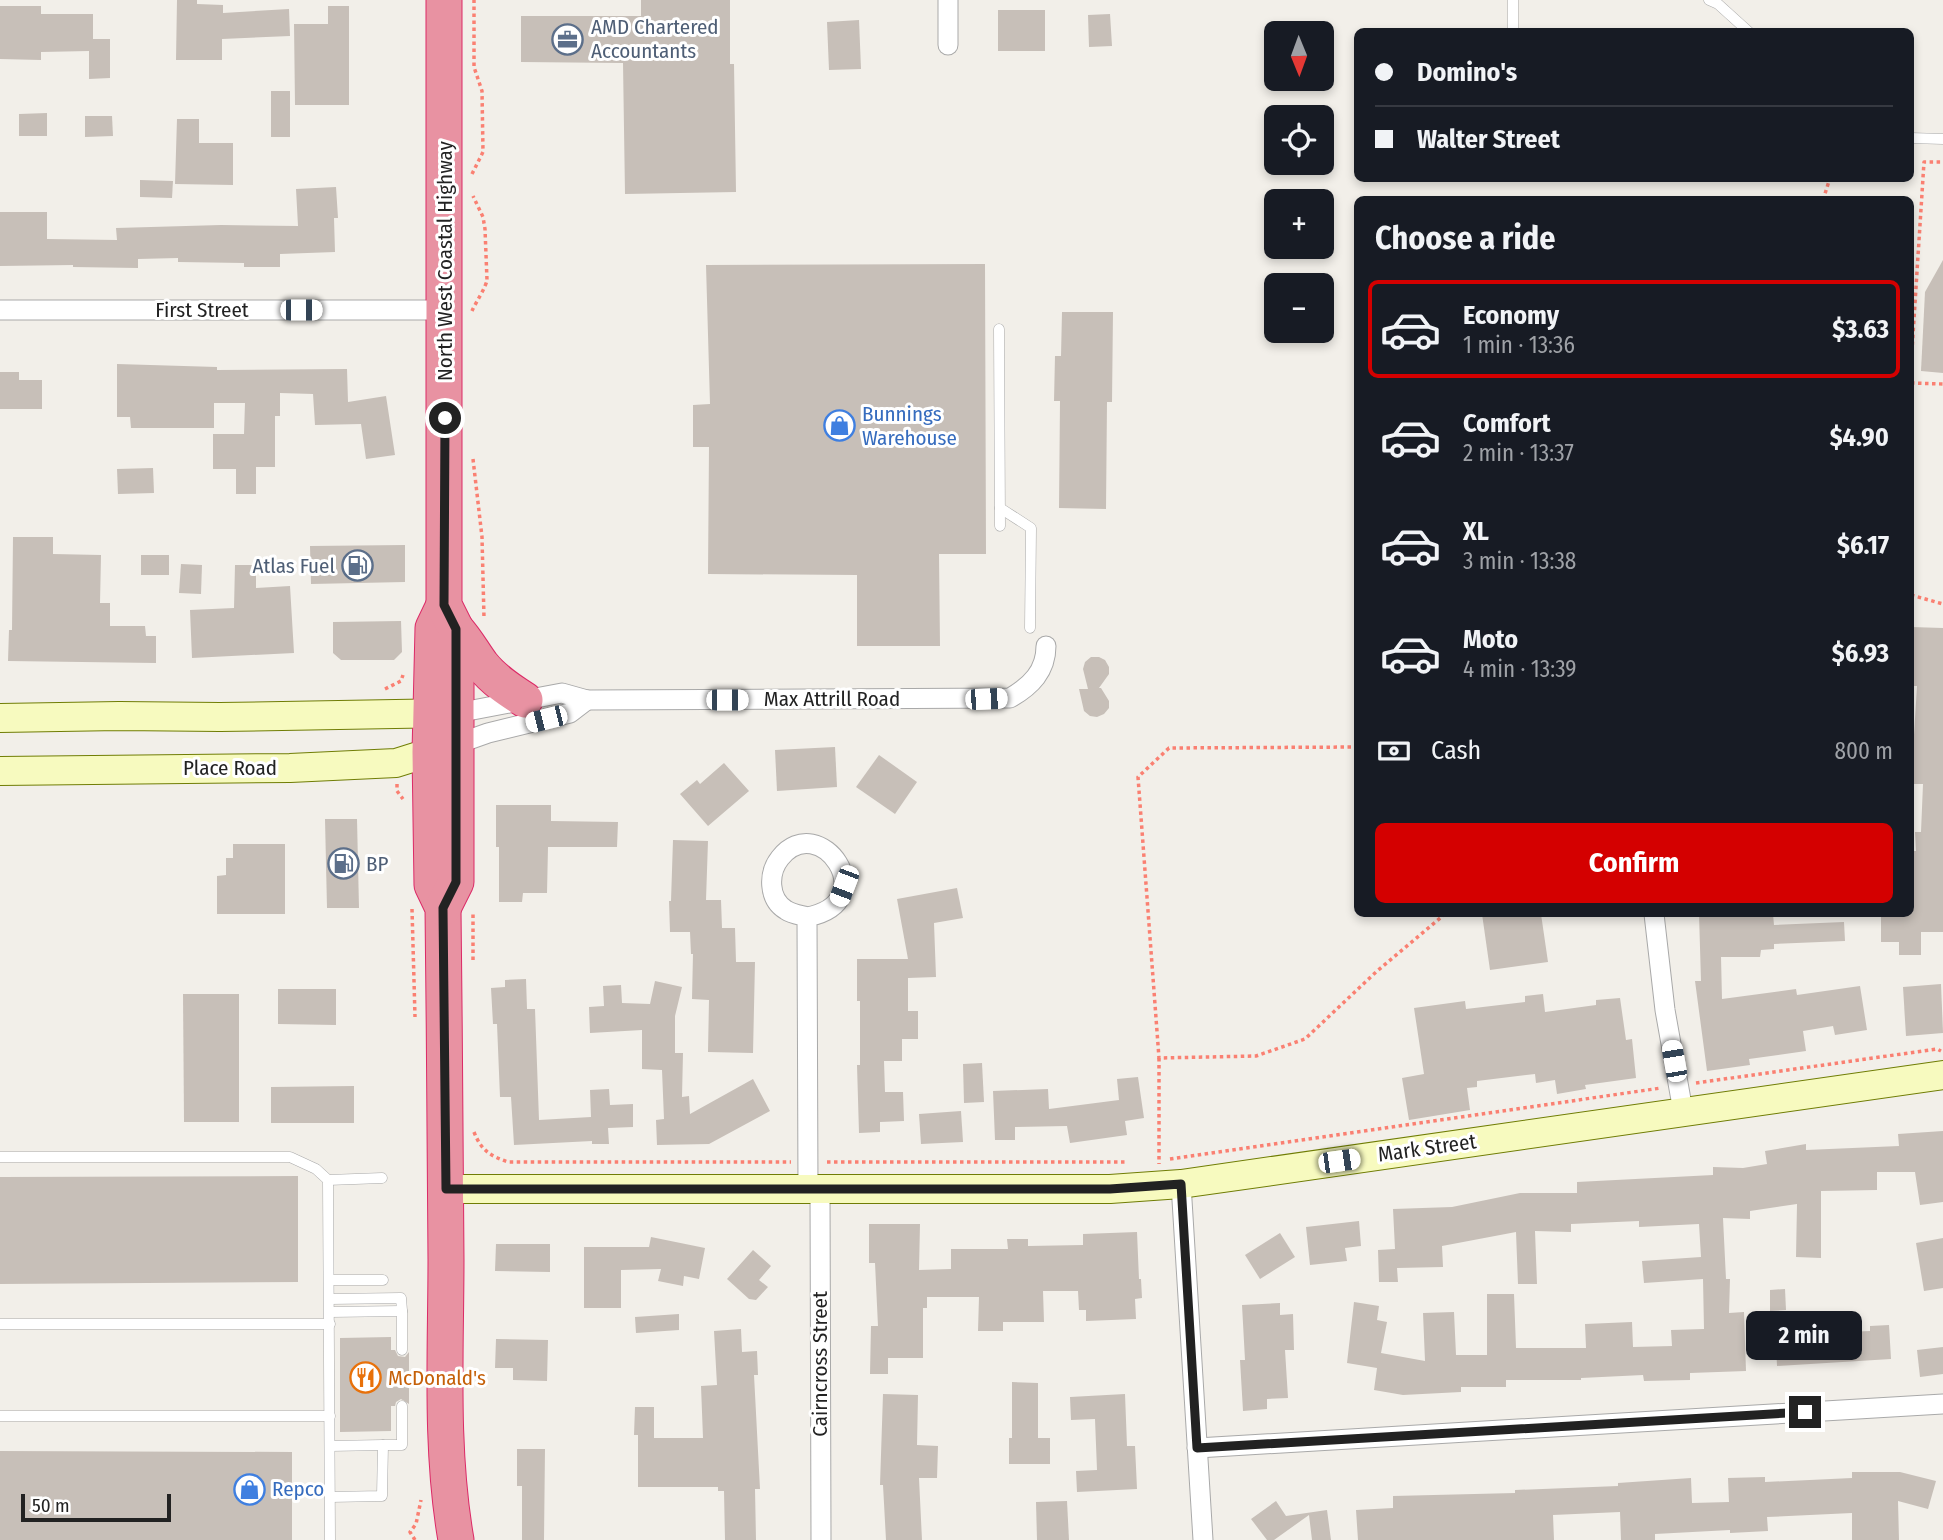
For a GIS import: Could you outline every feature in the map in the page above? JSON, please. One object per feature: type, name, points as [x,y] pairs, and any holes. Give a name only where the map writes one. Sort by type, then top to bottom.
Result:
[{"type":"highway","name":"North West Coastal Highway","points":[[444,0],[459,312],[462,619],[433,628],[443,730],[432,885],[458,909],[446,1189],[445,1425],[450,1507],[456,1540]]},
{"type":"highway","points":[[462,619],[468,642],[481,665],[502,686],[525,700]]},
{"type":"street","points":[[947,0],[948,45]]},
{"type":"street","name":"First Street","points":[[0,310],[459,312]]},
{"type":"street","name":"Max Attrill Road","points":[[443,730],[525,700],[562,692],[587,700],[1010,698],[1035,680],[1044,665],[1046,644]]},
{"type":"street","name":"Max Attrill Road","points":[[443,730],[488,733],[569,713],[587,700]]},
{"type":"street","points":[[0,718],[220,718],[443,730]]},
{"type":"street","name":"Place Road","points":[[0,771],[290,768],[396,762],[443,730]]},
{"type":"street","name":"Cairncross Street","points":[[807,917],[817,1180],[821,1540]]},
{"type":"street","points":[[1654,917],[1665,1010],[1683,1111]]},
{"type":"street","name":"Mark Street","points":[[446,1189],[817,1180],[1110,1189],[1162,1173],[1683,1111],[1943,1075]]},
{"type":"street","points":[[1162,1173],[1197,1448],[1203,1540]]},
{"type":"street","points":[[1197,1448],[1943,1404]]},
{"type":"lane","points":[[1513,0],[1513,28]]},
{"type":"lane","points":[[1709,0],[1718,4],[1745,28]]},
{"type":"lane","points":[[1914,138],[1943,139]]},
{"type":"lane","points":[[999,328],[1000,526]]},
{"type":"lane","points":[[1000,508],[1031,528],[1030,628]]},
{"type":"lane","points":[[0,1157],[290,1157],[316,1169],[328,1180],[382,1178]]},
{"type":"lane","points":[[328,1180],[330,1540]]},
{"type":"lane","points":[[330,1280],[383,1280]]},
{"type":"lane","points":[[330,1299],[401,1298],[402,1350]]},
{"type":"lane","points":[[330,1312],[402,1311]]},
{"type":"lane","points":[[0,1324],[330,1324]]},
{"type":"lane","points":[[330,1446],[402,1445],[402,1406]]},
{"type":"lane","points":[[0,1416],[330,1416]]},
{"type":"lane","points":[[330,1497],[382,1496],[383,1445]]},
{"type":"path","points":[[471,183],[471,175],[483,152],[482,91],[474,67],[474,0]]},
{"type":"path","points":[[1914,319],[1924,162],[1943,162]]},
{"type":"path","points":[[459,312],[478,297],[487,280],[483,217],[471,190]]},
{"type":"path","points":[[1914,383],[1943,384]]},
{"type":"path","points":[[462,619],[482,537],[473,454]]},
{"type":"path","points":[[1914,596],[1943,604]]},
{"type":"path","points":[[384,690],[401,681],[407,671]]},
{"type":"path","points":[[1354,747],[1169,748],[1138,777],[1159,1058],[1162,1173],[1653,1090]]},
{"type":"path","points":[[458,909],[473,964]]},
{"type":"path","points":[[1159,1058],[1256,1056],[1304,1039],[1376,972],[1441,917]]},
{"type":"path","points":[[1700,1083],[1937,1049],[1943,1052]]},
{"type":"path","points":[[473,1129],[479,1144],[491,1156],[508,1162],[788,1162]]},
{"type":"path","points":[[817,1180],[1135,1162]]},
{"type":"building","points":[[177,0],[197,0],[197,4],[223,5],[223,13],[289,9],[290,36],[222,39],[222,60],[176,60]]},
{"type":"building","points":[[641,0],[730,0],[736,192],[625,194],[623,63],[521,62],[521,16],[641,16]]},
{"type":"building","points":[[0,6],[41,6],[41,14],[93,14],[93,39],[110,39],[110,78],[89,79],[89,51],[41,52],[41,60],[0,59]]},
{"type":"building","points":[[328,6],[349,6],[349,105],[295,105],[294,24],[328,24]]},
{"type":"building","points":[[998,10],[1045,10],[1045,51],[998,51]]},
{"type":"building","points":[[1110,14],[1112,46],[1089,47],[1088,15]]},
{"type":"building","points":[[859,20],[861,69],[829,70],[827,22]]},
{"type":"building","points":[[271,91],[290,91],[290,137],[271,137]]},
{"type":"building","points":[[47,113],[47,136],[19,136],[19,114]]},
{"type":"building","points":[[85,116],[112,116],[113,136],[85,137]]},
{"type":"building","points":[[177,119],[199,119],[199,143],[233,143],[233,185],[175,184]]},
{"type":"building","points":[[140,180],[173,181],[172,198],[140,197]]},
{"type":"building","points":[[336,187],[338,218],[334,218],[335,252],[280,254],[280,267],[244,267],[244,263],[178,262],[178,258],[138,259],[138,268],[0,266],[0,212],[47,212],[47,239],[117,240],[116,228],[298,226],[296,189]]},
{"type":"building","points":[[1943,260],[1943,373],[1921,371],[1925,292]]},
{"type":"building","name":"Bunnings Warehouse","points":[[985,264],[986,554],[939,554],[940,646],[857,646],[857,575],[708,574],[709,447],[693,447],[693,405],[710,404],[706,265]]},
{"type":"building","points":[[1062,312],[1113,312],[1112,402],[1107,402],[1106,509],[1059,508],[1060,401],[1054,401],[1055,356],[1061,356]]},
{"type":"building","points":[[117,364],[217,367],[217,370],[347,369],[348,402],[386,396],[395,455],[366,459],[361,424],[315,425],[313,394],[280,393],[280,416],[275,416],[275,467],[256,467],[256,494],[236,494],[236,469],[213,469],[213,434],[244,434],[245,403],[214,403],[214,428],[131,428],[130,417],[117,417]]},
{"type":"building","points":[[0,372],[19,372],[19,380],[42,380],[42,409],[0,409]]},
{"type":"building","points":[[153,468],[154,493],[118,494],[117,469]]},
{"type":"building","points":[[13,537],[53,537],[53,554],[101,555],[100,603],[110,603],[110,626],[145,626],[146,636],[156,636],[156,663],[8,661],[9,630],[12,630]]},
{"type":"building","points":[[405,545],[405,582],[311,584],[310,546]]},
{"type":"building","points":[[141,555],[169,555],[169,575],[141,575]]},
{"type":"building","points":[[181,564],[202,565],[201,594],[179,593]]},
{"type":"building","points":[[235,565],[256,565],[256,588],[290,586],[294,653],[192,658],[190,610],[234,608]]},
{"type":"building","points":[[401,621],[402,652],[394,660],[341,660],[333,653],[333,622]]},
{"type":"building","points":[[1914,627],[1943,628],[1943,932],[1921,932],[1921,955],[1899,955],[1899,942],[1881,942],[1881,917],[1914,917],[1915,832],[1921,832],[1923,784],[1914,784],[1917,686],[1914,686]]},
{"type":"building","points":[[1091,657],[1105,660],[1109,667],[1109,674],[1099,688],[1109,701],[1109,708],[1097,717],[1084,711],[1079,689],[1088,689],[1083,669],[1085,662]]},
{"type":"building","points":[[835,747],[837,787],[777,791],[775,750]]},
{"type":"building","points":[[879,755],[917,782],[895,814],[856,787]]},
{"type":"building","points":[[724,763],[749,791],[708,826],[680,794],[697,780],[700,784]]},
{"type":"building","points":[[496,805],[551,805],[551,821],[618,822],[617,847],[548,847],[547,893],[523,893],[522,902],[499,902]]},
{"type":"building","points":[[325,819],[357,819],[359,908],[327,908]]},
{"type":"building","points":[[673,840],[708,841],[706,900],[721,900],[722,928],[735,928],[736,962],[755,962],[753,1053],[708,1052],[709,1000],[692,999],[693,954],[690,932],[670,932]]},
{"type":"building","points":[[233,844],[285,844],[285,914],[217,914],[217,876],[226,875],[226,858],[233,858]]},
{"type":"building","points":[[957,888],[963,918],[934,923],[936,977],[908,978],[908,1011],[918,1011],[918,1039],[902,1039],[902,1061],[884,1061],[885,1092],[903,1092],[904,1121],[880,1122],[880,1132],[859,1133],[857,1065],[860,1065],[860,1001],[857,1001],[857,959],[908,959],[897,899]]},
{"type":"building","points":[[1482,917],[1541,917],[1548,962],[1490,970]]},
{"type":"building","points":[[1699,917],[1773,917],[1774,925],[1844,922],[1845,941],[1774,944],[1774,949],[1761,950],[1760,957],[1721,957],[1722,999],[1796,989],[1797,995],[1860,986],[1867,1030],[1835,1035],[1833,1026],[1803,1031],[1806,1051],[1749,1059],[1750,1065],[1707,1071],[1695,981],[1701,981]]},
{"type":"building","points":[[526,979],[527,1009],[535,1009],[539,1120],[591,1117],[590,1090],[609,1089],[610,1105],[633,1104],[633,1127],[608,1128],[609,1144],[592,1144],[592,1141],[514,1145],[511,1097],[500,1097],[497,1024],[493,1024],[491,988],[505,987],[505,980]]},
{"type":"building","points":[[655,981],[682,987],[675,1016],[675,1053],[683,1053],[682,1097],[689,1096],[690,1114],[753,1079],[770,1111],[709,1144],[657,1145],[656,1120],[664,1119],[662,1070],[642,1069],[642,1030],[590,1033],[589,1007],[604,1006],[603,986],[621,985],[622,1003],[650,1004]]},
{"type":"building","points":[[1941,984],[1943,1033],[1906,1036],[1903,987]]},
{"type":"building","points":[[278,989],[336,989],[336,1025],[278,1024]]},
{"type":"building","points":[[183,994],[239,994],[239,1122],[184,1122]]},
{"type":"building","points":[[1543,994],[1545,1012],[1596,1005],[1596,1000],[1620,998],[1626,1040],[1632,1039],[1636,1078],[1585,1085],[1586,1089],[1557,1094],[1555,1080],[1536,1083],[1535,1074],[1477,1081],[1477,1087],[1467,1088],[1470,1110],[1409,1120],[1402,1078],[1424,1074],[1414,1008],[1465,1001],[1466,1009],[1525,1002],[1525,996]]},
{"type":"building","points":[[982,1063],[984,1102],[964,1103],[963,1064]]},
{"type":"building","points":[[1138,1077],[1144,1118],[1125,1121],[1127,1135],[1070,1143],[1067,1126],[1015,1127],[1015,1140],[995,1140],[993,1091],[1048,1089],[1049,1109],[1119,1100],[1117,1079]]},
{"type":"building","points":[[354,1086],[354,1123],[271,1123],[271,1087]]},
{"type":"building","points":[[961,1111],[963,1142],[921,1144],[919,1114]]},
{"type":"building","points":[[1943,1131],[1943,1202],[1920,1205],[1915,1172],[1877,1172],[1877,1190],[1821,1191],[1821,1258],[1796,1257],[1797,1204],[1750,1211],[1750,1219],[1723,1218],[1726,1279],[1730,1279],[1729,1313],[1744,1312],[1746,1371],[1690,1373],[1690,1380],[1644,1381],[1643,1375],[1581,1380],[1506,1380],[1506,1387],[1461,1387],[1461,1392],[1403,1395],[1374,1390],[1377,1368],[1347,1363],[1354,1302],[1379,1306],[1377,1320],[1387,1322],[1381,1353],[1425,1361],[1423,1313],[1454,1312],[1456,1355],[1487,1355],[1487,1294],[1514,1294],[1516,1348],[1586,1348],[1585,1324],[1632,1322],[1633,1347],[1672,1346],[1671,1330],[1704,1329],[1703,1279],[1644,1283],[1642,1261],[1701,1257],[1699,1224],[1639,1227],[1639,1221],[1571,1224],[1571,1232],[1535,1231],[1537,1284],[1518,1284],[1516,1232],[1442,1246],[1443,1267],[1397,1268],[1398,1282],[1379,1282],[1378,1250],[1395,1249],[1393,1209],[1452,1207],[1520,1193],[1577,1193],[1577,1182],[1713,1175],[1713,1167],[1743,1168],[1767,1164],[1765,1151],[1806,1144],[1806,1150],[1899,1146],[1898,1134]]},
{"type":"building","points":[[298,1176],[298,1282],[0,1284],[0,1177]]},
{"type":"building","points":[[1359,1221],[1361,1246],[1345,1248],[1347,1261],[1310,1265],[1306,1227]]},
{"type":"building","points":[[869,1224],[920,1224],[919,1270],[951,1269],[951,1249],[1008,1249],[1007,1239],[1028,1239],[1028,1246],[1083,1245],[1083,1234],[1137,1232],[1142,1298],[1135,1299],[1136,1319],[1086,1321],[1086,1310],[1079,1310],[1078,1291],[1043,1291],[1044,1322],[1003,1322],[1003,1331],[978,1331],[979,1297],[927,1297],[927,1308],[923,1308],[923,1358],[888,1358],[888,1374],[870,1374],[871,1326],[878,1326],[875,1263],[869,1263]]},
{"type":"building","points":[[1280,1233],[1295,1257],[1260,1279],[1245,1255]]},
{"type":"building","points":[[651,1237],[705,1248],[699,1279],[684,1276],[683,1286],[658,1281],[661,1269],[621,1270],[621,1308],[584,1308],[584,1247],[649,1247]]},
{"type":"building","points":[[1943,1238],[1943,1288],[1924,1291],[1916,1243]]},
{"type":"building","points":[[496,1244],[550,1244],[550,1272],[495,1271]]},
{"type":"building","points":[[753,1250],[771,1266],[759,1280],[768,1287],[756,1300],[749,1299],[727,1279]]},
{"type":"building","points":[[1785,1289],[1786,1310],[1770,1311],[1770,1290]]},
{"type":"building","points":[[1280,1303],[1280,1315],[1293,1314],[1294,1350],[1285,1350],[1288,1398],[1267,1399],[1267,1409],[1243,1411],[1240,1360],[1245,1360],[1242,1305]]},
{"type":"building","points":[[679,1314],[679,1330],[636,1333],[635,1317]]},
{"type":"building","points":[[1822,1323],[1822,1333],[1870,1331],[1870,1326],[1889,1325],[1891,1359],[1777,1366],[1775,1325]]},
{"type":"building","points":[[741,1329],[742,1352],[757,1351],[758,1375],[754,1375],[760,1489],[755,1489],[756,1540],[725,1540],[724,1491],[718,1491],[718,1487],[638,1487],[635,1407],[654,1407],[654,1438],[703,1438],[701,1386],[717,1385],[714,1331]]},
{"type":"building","name":"McDonald's","points":[[391,1337],[391,1350],[395,1350],[398,1356],[405,1357],[409,1352],[409,1404],[401,1399],[395,1406],[391,1406],[391,1431],[340,1432],[340,1338]]},
{"type":"building","points":[[496,1339],[548,1340],[547,1381],[513,1380],[513,1368],[495,1368]]},
{"type":"building","points":[[1943,1347],[1943,1374],[1920,1377],[1917,1350]]},
{"type":"building","points":[[1012,1382],[1038,1383],[1038,1438],[1050,1438],[1050,1464],[1009,1464]]},
{"type":"building","points":[[883,1394],[918,1395],[917,1445],[938,1446],[937,1478],[919,1478],[922,1540],[886,1540],[883,1485],[880,1485]]},
{"type":"building","points":[[1125,1394],[1127,1446],[1135,1446],[1137,1489],[1077,1492],[1076,1471],[1097,1470],[1095,1419],[1071,1420],[1070,1397]]},
{"type":"building","points":[[517,1449],[545,1449],[544,1540],[522,1540],[522,1486],[517,1486]]},
{"type":"building","points":[[0,1451],[292,1452],[292,1540],[0,1540]]},
{"type":"building","points":[[1852,1472],[1900,1472],[1936,1481],[1928,1509],[1898,1501],[1899,1540],[1852,1540],[1852,1513],[1767,1517],[1768,1531],[1655,1534],[1655,1540],[1621,1540],[1620,1512],[1553,1515],[1554,1540],[1358,1540],[1356,1510],[1393,1508],[1393,1496],[1515,1493],[1515,1490],[1618,1486],[1618,1483],[1691,1478],[1692,1503],[1729,1502],[1728,1478],[1765,1477],[1765,1482],[1852,1478]]},
{"type":"building","points":[[1067,1501],[1069,1540],[1037,1540],[1036,1502]]},
{"type":"building","points":[[1276,1501],[1286,1516],[1327,1510],[1331,1540],[1312,1540],[1309,1515],[1274,1540],[1267,1540],[1251,1519]]},
{"type":"place","name":"AMD Chartered Accountants","points":[[568,39]]},
{"type":"place","name":"Bunnings Warehouse","points":[[839,426]]},
{"type":"place","name":"Atlas Fuel","points":[[358,566]]},
{"type":"place","name":"BP","points":[[343,864]]},
{"type":"place","name":"McDonald's","points":[[365,1378]]},
{"type":"place","name":"Repco","points":[[249,1489]]},
{"type":"route","points":[[445,418],[444,605],[456,629],[457,689],[456,882],[443,908],[446,1189],[1110,1189],[1181,1184],[1197,1448],[1805,1412]]}]
